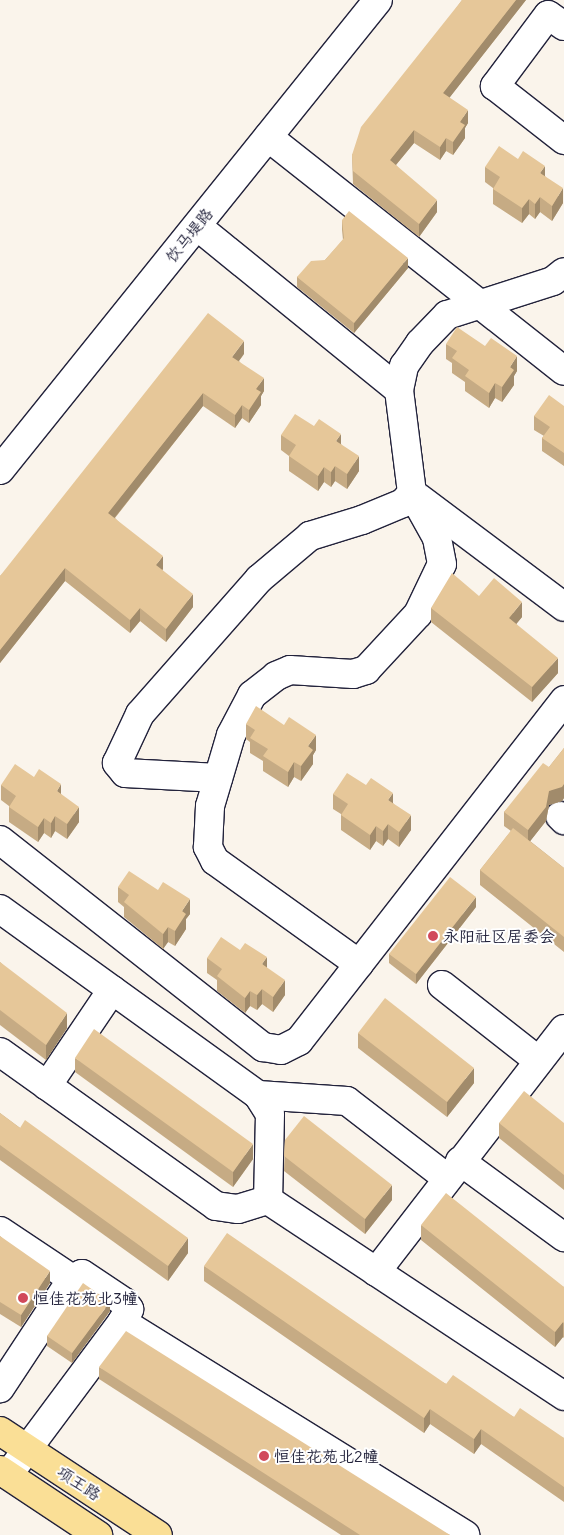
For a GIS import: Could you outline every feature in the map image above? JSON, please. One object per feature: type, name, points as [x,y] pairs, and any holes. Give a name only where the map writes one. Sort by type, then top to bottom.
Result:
[{"type":"main road","name":"项王路","points":[[0,1431],[158,1535]]},
{"type":"main road","name":"项王路","points":[[4,1472],[98,1535]]},
{"type":"street","name":"饮马堤路","points":[[0,470],[378,0]]},
{"type":"street","points":[[564,26],[548,15],[495,86],[564,140]]},
{"type":"street","points":[[268,136],[564,371]]},
{"type":"street","points":[[197,226],[399,390]]},
{"type":"street","points":[[359,964],[215,861],[208,847],[207,833],[210,806],[218,778],[231,735],[244,706],[264,685],[290,670],[352,674],[366,670],[418,614],[442,564],[437,538],[412,493],[399,390],[404,366],[420,344],[447,315],[478,303],[553,281],[564,272]]},
{"type":"street","points":[[412,493],[564,607]]},
{"type":"street","points":[[218,778],[125,773],[117,767],[117,763],[140,714],[259,579],[310,536],[362,520],[403,502],[412,493]]},
{"type":"street","points":[[0,840],[263,1046],[281,1050],[299,1041],[564,700]]},
{"type":"street","points":[[0,909],[258,1095],[270,1114],[268,1200]]},
{"type":"street","points":[[442,984],[539,1061]]},
{"type":"street","points":[[47,1086],[112,990]]},
{"type":"street","points":[[376,1272],[453,1170],[564,1029]]},
{"type":"street","points":[[0,1052],[216,1206],[238,1209],[268,1200]]},
{"type":"street","points":[[258,1095],[347,1101],[453,1170],[564,1236]]},
{"type":"street","points":[[268,1200],[564,1396]]},
{"type":"street","points":[[0,1231],[72,1279]]},
{"type":"street","points":[[0,1388],[72,1279],[82,1274],[124,1302],[129,1309],[122,1322],[28,1449],[4,1472]]},
{"type":"street","points":[[122,1322],[465,1535]]},
{"type":"building","points":[[462,0],[516,0],[443,93],[468,110],[460,122],[465,125],[453,142],[446,138],[440,147],[414,130],[390,160],[437,200],[419,224],[353,171],[352,155],[361,127]]},
{"type":"building","points":[[499,146],[518,159],[523,151],[545,166],[540,173],[563,188],[552,206],[540,197],[535,204],[529,199],[522,208],[493,189],[500,177],[485,167]]},
{"type":"building","points":[[349,211],[408,258],[354,323],[297,277],[311,261],[325,260],[344,238],[342,220]]},
{"type":"building","points":[[208,313],[244,341],[232,357],[264,378],[256,389],[261,392],[249,410],[242,405],[235,415],[203,393],[108,513],[163,556],[156,565],[193,594],[166,629],[140,608],[130,620],[65,568],[0,650],[0,576]]},
{"type":"building","points":[[457,327],[485,346],[491,338],[517,356],[510,367],[514,370],[502,387],[495,383],[489,393],[465,376],[469,370],[452,358],[457,351],[446,344]]},
{"type":"building","points":[[549,395],[564,406],[564,453],[542,438],[550,427],[534,416]]},
{"type":"building","points":[[295,414],[314,426],[319,419],[341,434],[336,441],[359,456],[347,474],[335,466],[331,472],[324,467],[318,476],[289,456],[296,445],[281,435]]},
{"type":"building","points":[[452,573],[479,596],[494,578],[522,602],[509,618],[558,658],[532,687],[431,608]]},
{"type":"building","points":[[256,706],[284,725],[289,717],[316,735],[308,746],[313,750],[301,766],[294,762],[288,772],[263,756],[268,749],[250,738],[255,730],[246,724]]},
{"type":"building","points":[[564,748],[564,784],[562,787],[549,791],[546,807],[528,830],[504,812],[543,763],[549,767]]},
{"type":"building","points":[[15,764],[34,777],[39,769],[61,784],[57,791],[79,807],[67,824],[55,816],[51,823],[44,818],[38,827],[9,807],[16,796],[1,785]]},
{"type":"building","points":[[347,773],[366,785],[371,778],[393,793],[388,800],[411,815],[399,832],[388,824],[383,831],[376,826],[370,835],[341,815],[348,804],[333,794]]},
{"type":"building","points":[[513,828],[564,868],[564,937],[480,870]]},
{"type":"building","points":[[129,871],[158,890],[163,882],[190,899],[182,911],[186,914],[175,931],[168,927],[163,934],[124,902],[129,895],[118,887]]},
{"type":"building","points":[[450,877],[476,897],[416,974],[389,954]]},
{"type":"building","points":[[221,937],[240,950],[245,943],[267,957],[262,964],[285,980],[273,997],[262,989],[257,995],[250,991],[245,998],[217,976],[222,969],[207,958]]},
{"type":"building","points":[[0,962],[67,1013],[46,1045],[0,1010]]},
{"type":"building","points":[[385,998],[474,1068],[447,1102],[358,1033]]},
{"type":"building","points":[[94,1029],[253,1144],[233,1172],[75,1058]]},
{"type":"building","points":[[524,1091],[564,1123],[564,1175],[499,1123]]},
{"type":"building","points":[[0,1113],[20,1128],[25,1120],[188,1238],[168,1266],[0,1145]]},
{"type":"building","points":[[304,1116],[392,1185],[365,1219],[284,1156],[285,1140]]},
{"type":"building","points":[[446,1193],[564,1287],[564,1323],[555,1332],[421,1225]]},
{"type":"building","points":[[227,1233],[446,1384],[453,1375],[514,1417],[520,1408],[564,1438],[564,1487],[481,1429],[474,1439],[430,1409],[424,1418],[204,1266]]},
{"type":"building","name":"恒佳花苑北3幢","points":[[0,1236],[50,1271],[21,1315],[0,1302]]},
{"type":"building","points":[[83,1283],[110,1302],[72,1353],[47,1336]]},
{"type":"building","name":"恒佳花苑北2幢","points":[[126,1331],[450,1535],[360,1535],[99,1367]]},
{"type":"place","name":"永阳社区居委会","points":[[433,936]]},
{"type":"place","name":"恒佳花苑北3幢","points":[[23,1298]]},
{"type":"place","name":"恒佳花苑北2幢","points":[[264,1456]]}]
